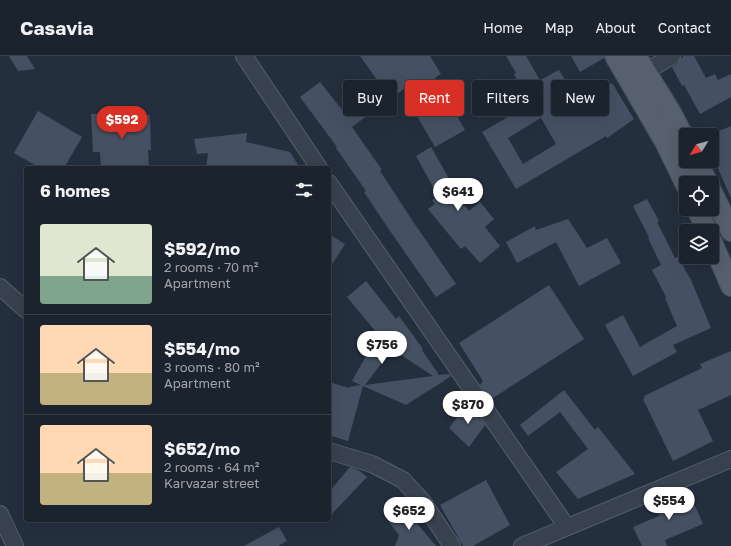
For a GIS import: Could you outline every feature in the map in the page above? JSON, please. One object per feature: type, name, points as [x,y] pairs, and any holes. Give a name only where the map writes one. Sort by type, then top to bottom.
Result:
[{"type":"main road","points":[[615,56],[665,142],[682,176]]},
{"type":"main road","points":[[641,64],[679,128]]},
{"type":"main road","points":[[719,206],[731,231]]},
{"type":"main road","points":[[719,258],[731,286]]},
{"type":"street","points":[[244,56],[318,166]]},
{"type":"street","points":[[641,64],[672,56]]},
{"type":"street","points":[[331,186],[567,527]]},
{"type":"street","points":[[0,287],[24,308]]},
{"type":"street","points":[[331,452],[372,464],[403,480],[422,502],[452,546]]},
{"type":"street","points":[[522,546],[731,459]]},
{"type":"street","points":[[0,514],[14,546]]},
{"type":"building","points":[[9,56],[27,56],[35,69],[18,71]]},
{"type":"building","points":[[360,56],[430,56],[441,74],[435,78],[436,80],[405,80],[405,91],[404,89],[397,94],[397,80],[377,80]]},
{"type":"building","points":[[506,56],[526,56],[540,80],[517,80],[514,74],[516,73]]},
{"type":"building","points":[[571,56],[604,56],[604,58],[580,72]]},
{"type":"building","points":[[684,56],[694,56],[706,78],[715,74],[718,80],[731,74],[731,97],[700,114],[672,67]]},
{"type":"building","points":[[559,70],[565,80],[551,80],[551,116],[609,116],[609,85],[612,83],[634,119],[607,138],[606,136],[516,189],[482,132],[509,116],[543,116],[543,80],[540,80]],"holes":[[[541,118],[556,144],[523,164],[508,138]]]},
{"type":"building","points":[[320,82],[343,111],[343,116],[367,116],[352,127],[382,170],[380,171],[412,220],[456,284],[436,297],[364,192],[366,191],[336,148],[337,147],[300,97]]},
{"type":"building","points":[[38,111],[82,137],[65,166],[37,166],[14,153]]},
{"type":"building","points":[[115,113],[115,115],[150,115],[151,150],[148,150],[149,166],[101,166],[100,152],[93,152],[91,114]]},
{"type":"building","points":[[417,116],[457,116],[465,130],[435,147]]},
{"type":"building","points":[[731,126],[731,198],[718,168],[719,168],[719,131]]},
{"type":"building","points":[[247,133],[246,142],[290,152],[299,166],[206,166],[208,153],[197,154],[194,139]]},
{"type":"building","points":[[431,147],[451,182],[448,183],[469,211],[480,202],[494,219],[485,227],[500,246],[480,263],[465,246],[461,249],[428,209],[435,204],[432,200],[438,196],[416,156]]},
{"type":"building","points":[[647,199],[659,221],[657,222],[675,258],[678,257],[679,264],[682,264],[691,280],[711,328],[673,345],[677,352],[633,376],[605,325],[623,315],[640,347],[677,326],[665,298],[666,297],[652,270],[661,265],[633,206]]},
{"type":"building","points":[[568,219],[587,248],[607,238],[621,263],[579,286],[556,242],[517,263],[506,242],[535,226],[536,230]]},
{"type":"building","points":[[331,235],[345,244],[331,266]]},
{"type":"building","points":[[366,281],[396,319],[399,316],[423,349],[422,350],[439,375],[449,374],[451,376],[443,381],[443,383],[442,382],[406,405],[363,386],[348,441],[331,436],[331,383],[349,388],[361,385],[352,381],[366,356],[381,338],[347,297]],"holes":[[[392,349],[433,376],[365,385]]]},
{"type":"building","points":[[549,285],[584,339],[490,400],[480,385],[483,381],[459,343]]},
{"type":"building","points":[[731,351],[731,395],[698,410],[713,441],[673,461],[643,399],[645,398],[644,396],[702,368],[700,364]]},
{"type":"building","points":[[564,390],[595,430],[598,427],[635,474],[578,499],[556,472],[588,449],[560,412],[528,436],[520,425]]},
{"type":"building","points":[[469,401],[485,425],[469,447],[449,428]]},
{"type":"building","points":[[350,467],[358,470],[367,477],[331,515],[331,490]]},
{"type":"building","points":[[486,480],[510,525],[473,546],[463,546],[440,505]]},
{"type":"building","points":[[688,490],[703,524],[665,540],[667,546],[642,546],[633,527],[659,516],[654,505]]},
{"type":"building","points":[[403,507],[436,546],[395,546],[399,535],[388,521]]},
{"type":"building","points":[[279,527],[287,541],[278,546],[244,546]]}]
